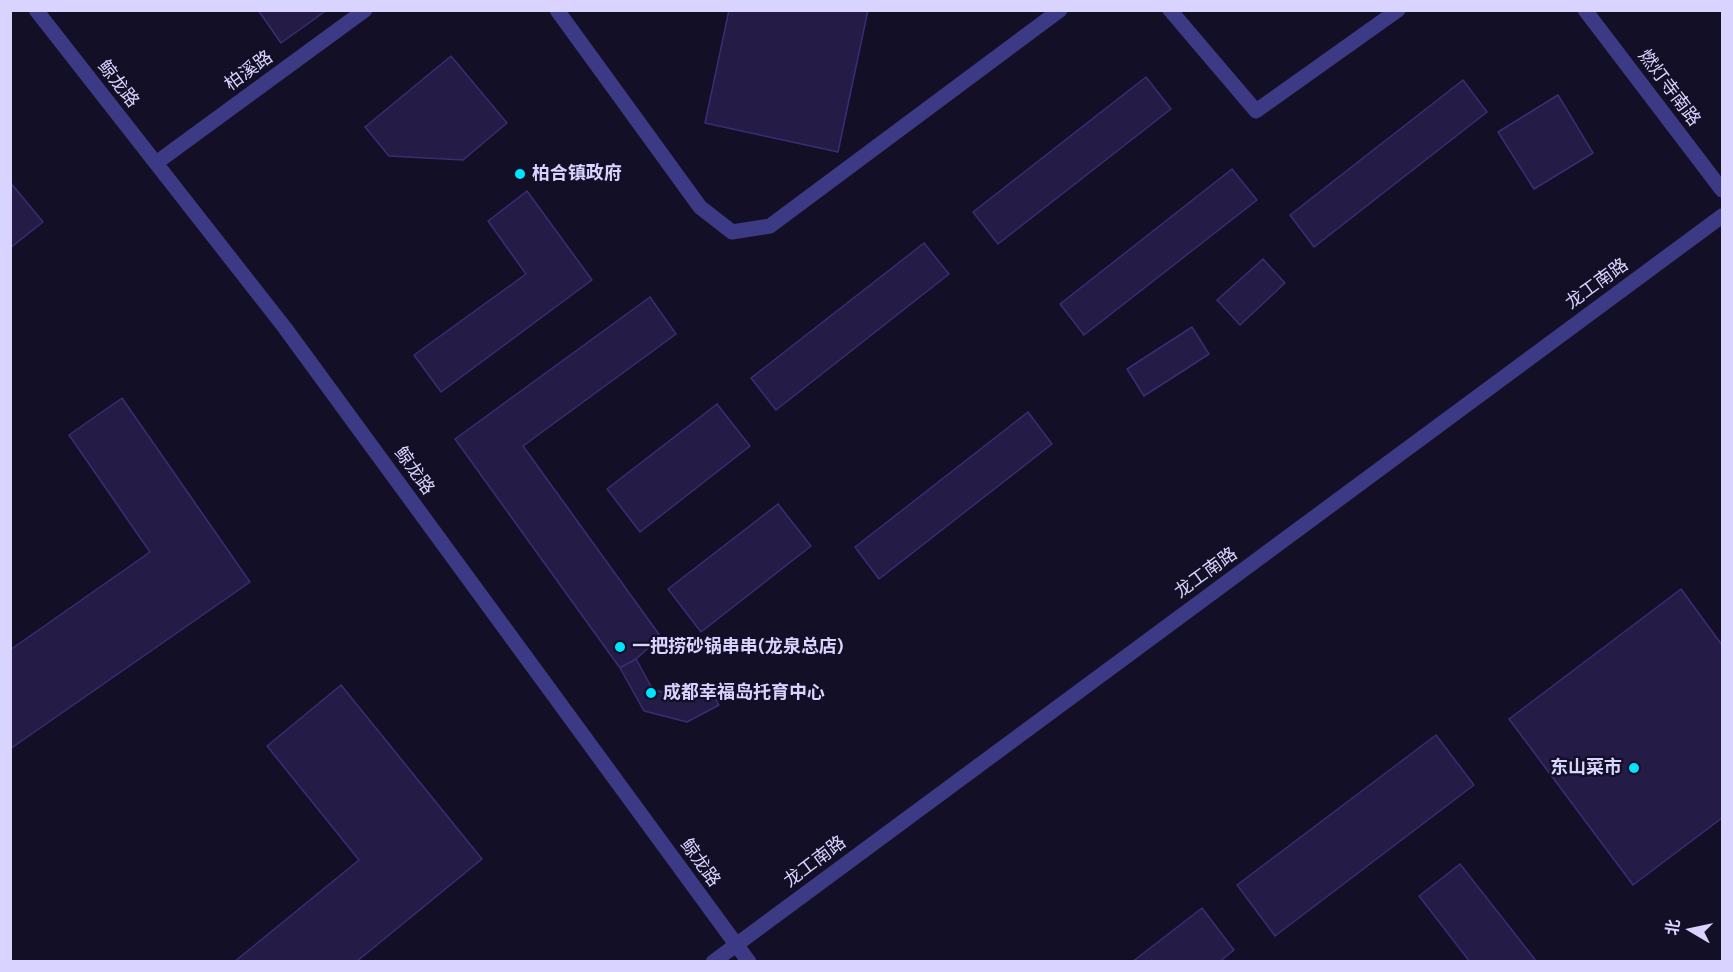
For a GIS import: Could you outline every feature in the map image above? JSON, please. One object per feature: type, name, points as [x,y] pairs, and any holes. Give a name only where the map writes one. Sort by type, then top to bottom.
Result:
[{"type":"street","name":"鲸龙路","points":[[36,10],[285,328],[749,962]]},
{"type":"street","name":"柏溪路","points":[[156,163],[365,10]]},
{"type":"street","points":[[557,10],[700,207],[732,232],[770,226],[1060,10]]},
{"type":"street","points":[[1170,10],[1256,111],[1398,10]]},
{"type":"street","name":"燃灯寺南路","points":[[1585,10],[1722,190]]},
{"type":"street","name":"龙工南路","points":[[714,962],[1722,216]]},
{"type":"building","points":[[258,10],[327,10],[281,43]]},
{"type":"building","points":[[729,10],[868,10],[838,152],[705,123]]},
{"type":"building","points":[[451,56],[507,123],[463,160],[389,156],[365,127]]},
{"type":"building","points":[[1146,77],[1171,109],[998,244],[973,212]]},
{"type":"building","points":[[1463,80],[1487,112],[1314,247],[1290,215]]},
{"type":"building","points":[[1558,95],[1593,153],[1534,189],[1498,132]]},
{"type":"building","points":[[1232,169],[1257,200],[1084,335],[1060,304]]},
{"type":"building","points":[[10,182],[43,222],[10,248]]},
{"type":"building","points":[[527,191],[592,280],[441,392],[414,355],[526,274],[488,221]]},
{"type":"building","points":[[924,243],[949,274],[776,410],[751,378]]},
{"type":"building","points":[[1263,259],[1285,283],[1240,325],[1217,300]]},
{"type":"building","points":[[650,297],[676,334],[523,446],[661,637],[636,659],[620,668],[455,439]]},
{"type":"building","points":[[1192,327],[1209,354],[1144,396],[1127,369]]},
{"type":"building","points":[[122,398],[250,582],[10,749],[10,650],[150,552],[69,435]]},
{"type":"building","points":[[717,404],[750,446],[640,532],[607,489]]},
{"type":"building","points":[[1028,412],[1052,444],[879,579],[855,547]]},
{"type":"building","points":[[778,504],[811,546],[701,632],[668,589]]},
{"type":"building","name":"东山菜市","points":[[1681,589],[1722,645],[1722,818],[1633,885],[1509,719]]},
{"type":"building","name":"成都幸福岛托育中心","points":[[636,659],[653,690],[684,696],[707,683],[719,705],[687,722],[644,711],[620,668]]},
{"type":"building","points":[[341,685],[482,859],[356,962],[234,962],[359,860],[267,746]]},
{"type":"building","points":[[1436,735],[1474,785],[1275,936],[1237,885]]},
{"type":"building","points":[[1460,864],[1537,962],[1470,962],[1419,896]]},
{"type":"building","points":[[1202,908],[1234,950],[1219,962],[1132,962]]},
{"type":"place","name":"柏合镇政府","points":[[520,174]]},
{"type":"place","name":"一把捞砂锅串串(龙泉总店)","points":[[620,647]]},
{"type":"place","name":"成都幸福岛托育中心","points":[[651,693]]},
{"type":"place","name":"东山菜市","points":[[1634,768]]}]
